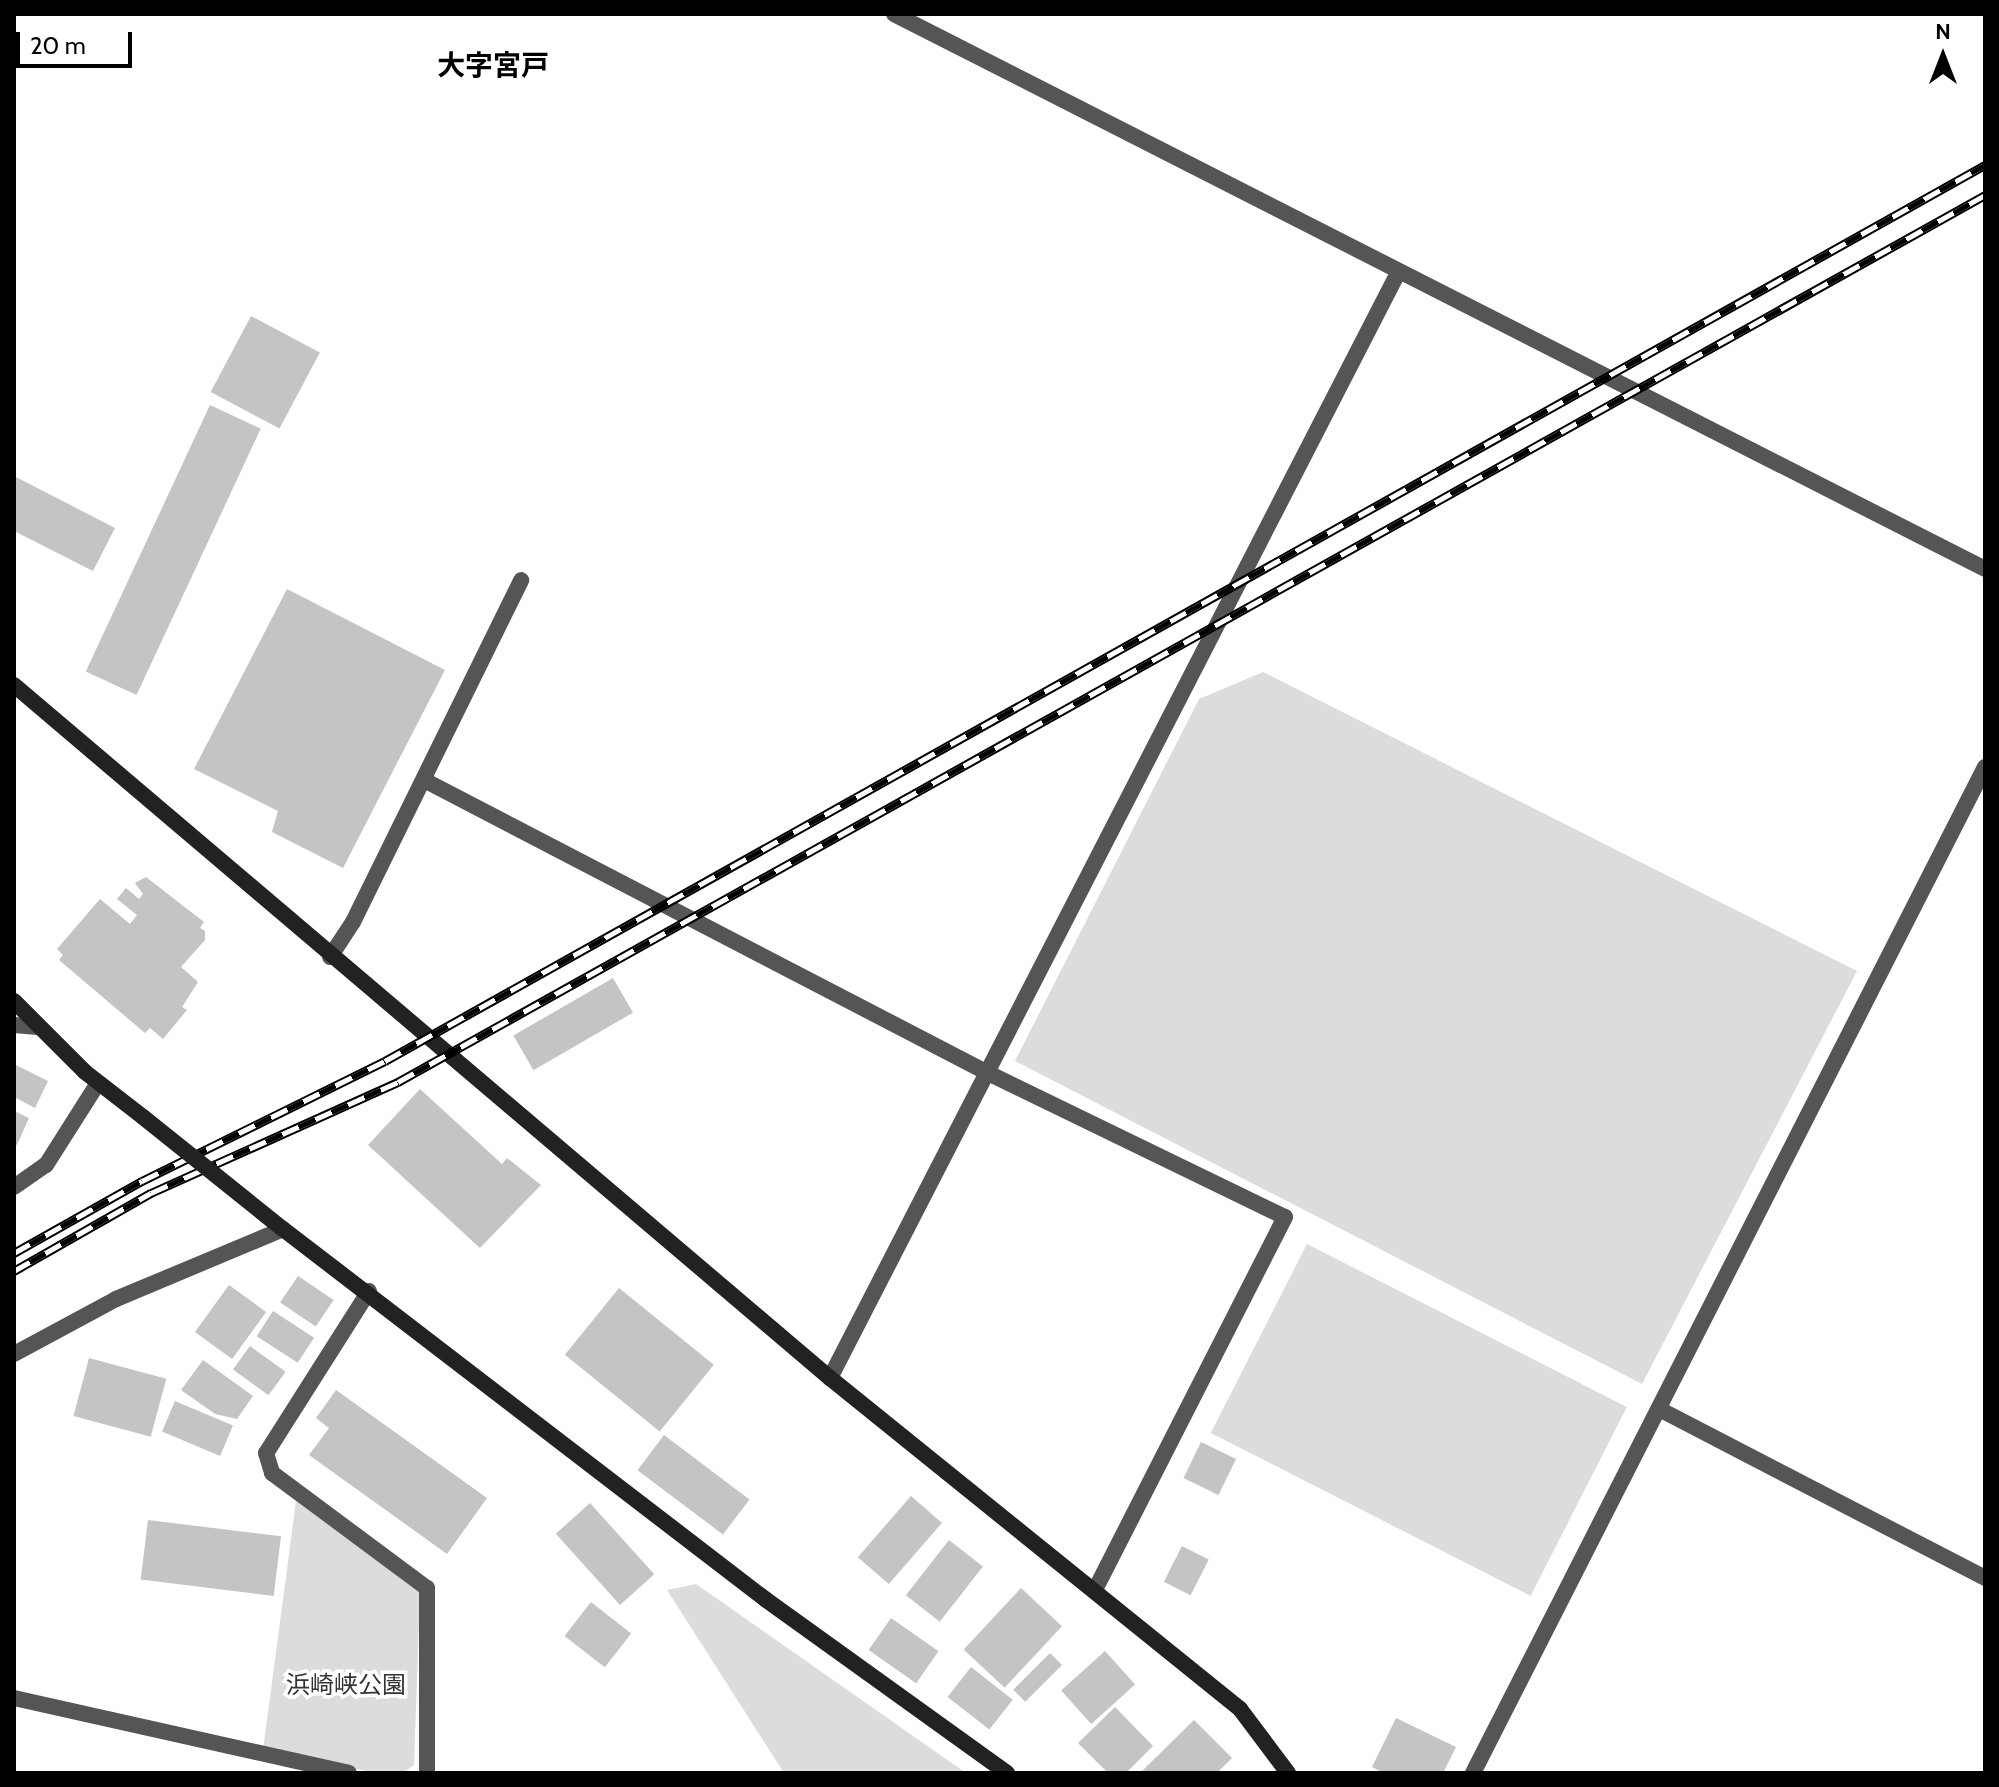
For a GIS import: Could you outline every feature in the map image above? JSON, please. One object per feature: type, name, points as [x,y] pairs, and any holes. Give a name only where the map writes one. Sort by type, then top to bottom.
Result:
[{"type":"street","points":[[894,14],[1398,273],[1458,298],[1985,569]]},
{"type":"street","points":[[830,1378],[878,1294],[986,1072],[1398,273]]},
{"type":"street","points":[[330,957],[353,922],[521,580]]},
{"type":"street","points":[[14,685],[330,957],[830,1378],[1096,1588],[1240,1709],[1288,1773]]},
{"type":"street","points":[[1473,1773],[1661,1410],[1985,767]]},
{"type":"street","points":[[424,780],[986,1072],[1285,1217],[1096,1588]]},
{"type":"street","points":[[14,1001],[98,1083],[283,1229],[369,1291],[765,1599],[1007,1773]]},
{"type":"street","points":[[14,1025],[38,1027]]},
{"type":"street","points":[[14,1187],[46,1165],[98,1083]]},
{"type":"street","points":[[14,1354],[116,1299],[283,1229]]},
{"type":"street","points":[[369,1291],[266,1453],[272,1473],[427,1588],[427,1773]]},
{"type":"street","points":[[1661,1410],[1985,1578]]},
{"type":"street","points":[[14,1698],[349,1773]]},
{"type":"green space","points":[[1263,672],[1857,971],[1642,1384],[1015,1061],[1199,699]]},
{"type":"green space","points":[[1307,1244],[1627,1407],[1531,1596],[1211,1433]]},
{"type":"green space","name":"浜崎峡公園","points":[[296,1501],[420,1592],[414,1765],[403,1773],[376,1773],[263,1750]]},
{"type":"green space","points":[[696,1584],[966,1773],[784,1773],[667,1590]]},
{"type":"building","points":[[251,316],[320,353],[279,429],[211,392]]},
{"type":"building","points":[[210,405],[261,429],[137,695],[86,671]]},
{"type":"building","points":[[14,476],[115,528],[93,571],[14,531]]},
{"type":"building","points":[[287,589],[445,670],[343,868],[272,832],[278,811],[194,769]]},
{"type":"building","points":[[146,877],[204,922],[200,928],[205,931],[205,940],[181,967],[198,982],[182,1007],[187,1010],[163,1039],[150,1028],[145,1033],[59,960],[63,955],[57,949],[100,899],[130,924],[137,915],[117,899],[126,888],[139,899],[143,894],[135,883]]},
{"type":"building","points":[[613,978],[633,1013],[533,1070],[513,1036]]},
{"type":"building","points":[[14,1064],[48,1081],[35,1108],[14,1097]]},
{"type":"building","points":[[420,1089],[502,1164],[507,1158],[541,1185],[480,1248],[368,1145]]},
{"type":"building","points":[[14,1111],[29,1118],[17,1145],[14,1144]]},
{"type":"building","points":[[298,1276],[334,1300],[316,1327],[280,1303]]},
{"type":"building","points":[[229,1285],[266,1312],[232,1359],[195,1332]]},
{"type":"building","points":[[619,1288],[714,1365],[660,1432],[565,1355]]},
{"type":"building","points":[[273,1311],[314,1338],[298,1363],[257,1336]]},
{"type":"building","points":[[250,1346],[286,1372],[269,1395],[233,1369]]},
{"type":"building","points":[[89,1358],[166,1379],[151,1437],[73,1416]]},
{"type":"building","points":[[203,1360],[253,1396],[237,1419],[215,1414],[181,1390]]},
{"type":"building","points":[[336,1390],[487,1498],[447,1554],[309,1455],[329,1428],[316,1418]]},
{"type":"building","points":[[175,1401],[233,1426],[220,1456],[162,1431]]},
{"type":"building","points":[[664,1435],[749,1499],[723,1535],[638,1470]]},
{"type":"building","points":[[1201,1442],[1236,1459],[1219,1495],[1183,1478]]},
{"type":"building","points":[[911,1496],[942,1523],[889,1584],[858,1557]]},
{"type":"building","points":[[590,1503],[654,1574],[620,1605],[556,1534]]},
{"type":"building","points":[[148,1520],[281,1536],[274,1596],[141,1580]]},
{"type":"building","points":[[949,1540],[983,1566],[940,1622],[906,1595]]},
{"type":"building","points":[[1182,1546],[1209,1560],[1191,1595],[1164,1582]]},
{"type":"building","points":[[1021,1588],[1062,1626],[1005,1688],[964,1649]]},
{"type":"building","points":[[591,1602],[631,1633],[605,1667],[565,1636]]},
{"type":"building","points":[[891,1618],[939,1651],[916,1683],[869,1650]]},
{"type":"building","points":[[1105,1651],[1135,1684],[1091,1724],[1061,1690]]},
{"type":"building","points":[[1050,1653],[1062,1665],[1025,1702],[1013,1690]]},
{"type":"building","points":[[971,1667],[1013,1700],[989,1730],[948,1697]]},
{"type":"building","points":[[1115,1707],[1153,1746],[1126,1773],[1108,1773],[1078,1743]]},
{"type":"building","points":[[1396,1718],[1456,1747],[1443,1773],[1384,1773],[1372,1767]]},
{"type":"building","points":[[1194,1720],[1232,1758],[1217,1773],[1140,1773]]},
{"type":"railway","points":[[14,1253],[142,1181],[385,1061],[1985,165]]},
{"type":"railway","points":[[14,1271],[151,1193],[398,1082],[1985,195]]},
{"type":"district","name":"大字宮戸","points":[[493,65]]}]
